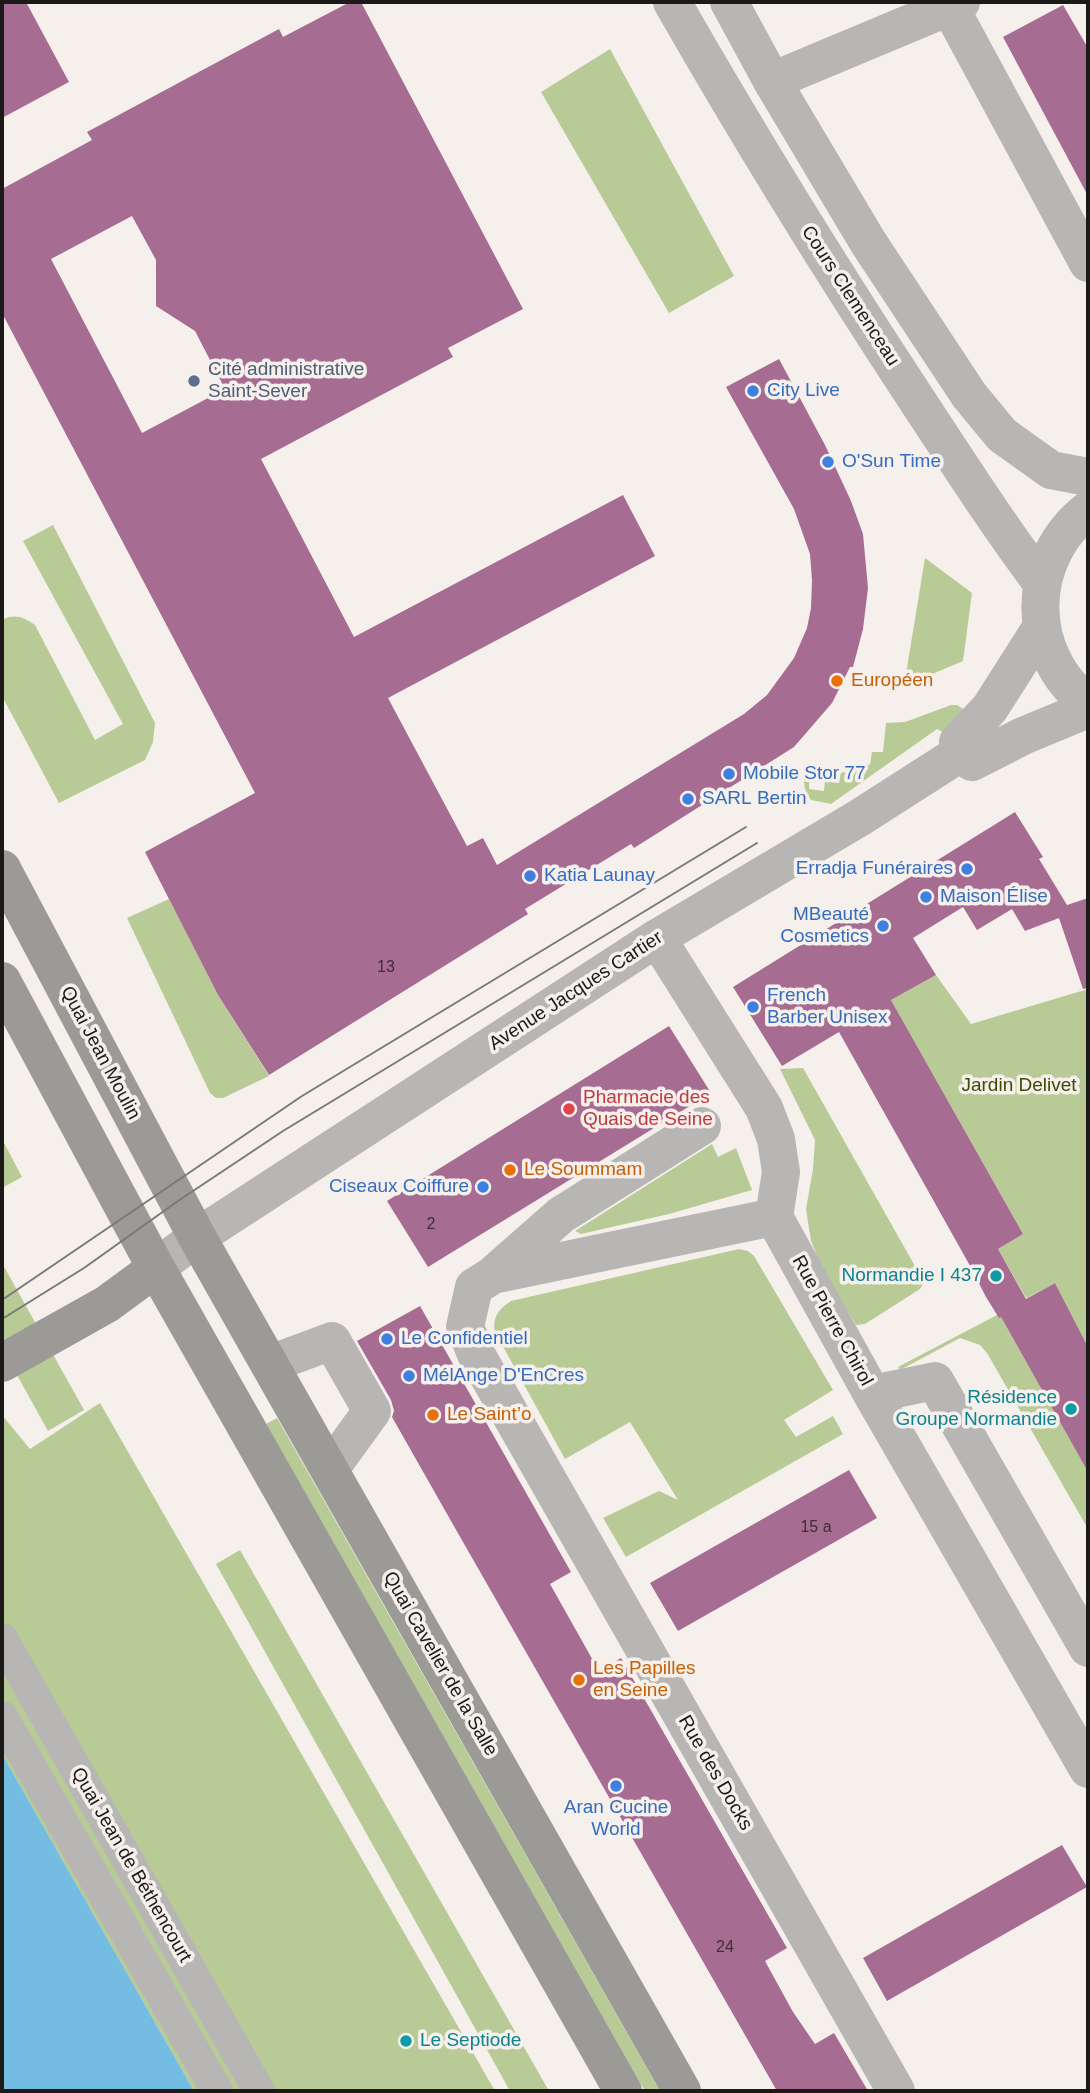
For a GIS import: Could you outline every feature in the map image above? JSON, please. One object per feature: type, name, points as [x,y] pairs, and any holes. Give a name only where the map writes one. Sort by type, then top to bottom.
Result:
[{"type":"main road","name":"Quai Jean Moulin","points":[[2,869],[197,1237]]},
{"type":"main road","points":[[2,981],[156,1268],[623,2091]]},
{"type":"main road","name":"Quai Cavelier de la Salle","points":[[197,1237],[682,2091]]},
{"type":"main road","points":[[2,1363],[107,1304],[156,1268]]},
{"type":"street","name":"Cours Clemenceau","points":[[672,2],[837,277],[997,522],[1041,582]]},
{"type":"street","points":[[729,2],[772,81],[867,242],[969,395],[1002,435],[1051,470],[1088,477]]},
{"type":"street","points":[[772,81],[952,3],[1088,263]]},
{"type":"street","points":[[1088,510],[1060,538],[1046,565],[1039,600],[1041,628],[1054,664],[1077,694],[1088,702]]},
{"type":"street","points":[[1041,628],[990,708],[958,742],[959,754],[972,762],[1023,736],[1088,709]]},
{"type":"street","name":"Avenue Jacques Cartier","points":[[156,1268],[197,1237],[657,938],[859,818],[959,754]]},
{"type":"street","points":[[493,1275],[774,1217],[781,1172],[776,1139],[764,1108],[657,938]]},
{"type":"street","name":"Rue des Docks","points":[[702,1126],[561,1215],[493,1275],[474,1287],[465,1327],[476,1354],[896,2091]]},
{"type":"street","name":"Rue Pierre Chirol","points":[[774,1217],[872,1394],[1082,1744]]},
{"type":"street","points":[[270,1364],[332,1341],[372,1411],[330,1469]]},
{"type":"street","points":[[872,1394],[935,1381],[1088,1648]]},
{"type":"street","name":"Quai Jean de Béthencourt","points":[[2,1639],[259,2091]]},
{"type":"street","name":"Quai Jean de Béthencourt","points":[[2,1717],[217,2091]]},
{"type":"green space","points":[[610,49],[734,276],[669,313],[541,92]]},
{"type":"green space","points":[[53,525],[155,723],[153,742],[145,760],[59,803],[2,696],[2,620],[19,617],[35,625],[95,740],[123,724],[23,541]]},
{"type":"green space","points":[[925,558],[972,593],[963,661],[904,686]]},
{"type":"green space","points":[[957,705],[968,712],[944,733],[937,729],[831,804],[811,800],[804,786],[807,771],[810,772],[809,789],[824,791],[825,781],[839,783],[841,772],[855,774],[857,763],[870,765],[872,752],[883,752],[886,723],[905,722]]},
{"type":"green space","points":[[169,899],[218,995],[269,1076],[223,1098],[216,1098],[210,1093],[127,918]]},
{"type":"green space","name":"Jardin Delivet","points":[[936,975],[971,1024],[1088,989],[1088,1347],[1055,1283],[1027,1298],[998,1249],[1023,1234],[891,1000]]},
{"type":"green space","points":[[803,1068],[924,1282],[920,1289],[865,1324],[856,1325],[823,1270],[811,1241],[806,1209],[815,1140],[780,1069]]},
{"type":"green space","points":[[2,1139],[22,1177],[2,1188]]},
{"type":"green space","points":[[712,1144],[718,1157],[736,1148],[752,1190],[669,1214],[581,1234],[575,1231]]},
{"type":"green space","points":[[739,1249],[754,1256],[833,1390],[784,1420],[796,1437],[833,1416],[843,1434],[626,1557],[603,1518],[659,1491],[678,1500],[630,1422],[565,1459],[495,1332],[496,1318],[500,1310],[511,1301]]},
{"type":"green space","points":[[2,1263],[84,1410],[48,1431],[2,1348]]},
{"type":"green space","points":[[997,1315],[1001,1317],[1088,1472],[1088,1529],[980,1345],[960,1338],[900,1370],[898,1367]]},
{"type":"green space","points":[[100,1403],[495,2091],[194,2091],[2,1754],[2,1415],[30,1449]]},
{"type":"green space","points":[[277,1418],[660,2091],[645,2091],[266,1424]]},
{"type":"green space","points":[[240,1550],[549,2091],[510,2091],[216,1564]]},
{"type":"water","points":[[2,1754],[194,2091],[2,2091]]},
{"type":"building","points":[[2,2],[26,2],[69,82],[2,118]]},
{"type":"building","points":[[350,2],[361,2],[523,309],[448,348],[453,357],[261,459],[354,637],[623,495],[655,556],[388,698],[467,846],[483,838],[497,865],[744,714],[767,695],[794,658],[807,628],[811,608],[810,554],[794,509],[726,387],[779,359],[825,445],[851,501],[863,534],[868,588],[863,629],[853,667],[850,667],[832,703],[794,747],[634,848],[631,844],[525,909],[528,914],[269,1075],[218,995],[145,852],[255,793],[2,313],[2,189],[92,140],[87,132],[279,29],[283,37]],"holes":[[[132,216],[156,260],[156,306],[195,331],[225,389],[142,433],[51,259]]]},
{"type":"building","points":[[1063,5],[1088,48],[1088,196],[1003,37]]},
{"type":"building","points":[[1015,812],[1043,857],[1039,859],[1067,905],[1088,898],[1088,988],[1083,989],[1059,918],[1025,931],[1012,909],[977,930],[963,907],[913,938],[936,975],[891,1000],[1023,1234],[998,1249],[1026,1299],[1055,1283],[1088,1347],[1088,1472],[1001,1317],[999,1318],[986,1297],[839,1032],[782,1066],[733,987]]},
{"type":"building","points":[[669,1026],[711,1093],[428,1267],[387,1201]]},
{"type":"building","points":[[420,1306],[571,1572],[550,1584],[599,1671],[621,1658],[787,1948],[765,1961],[793,2012],[815,2044],[834,2033],[868,2091],[777,2091],[455,1528],[392,1417],[394,1411],[391,1400],[357,1341]]},
{"type":"building","points":[[849,1470],[877,1518],[678,1631],[650,1583]]},
{"type":"building","points":[[1062,1845],[1087,1887],[887,2001],[863,1958]]},
{"type":"tram line","points":[[2,1300],[302,1096],[746,827]]},
{"type":"tram line","points":[[2,1319],[84,1268],[283,1131],[757,843]]},
{"type":"place","name":"Cité administrative Saint-Sever","points":[[194,381]]},
{"type":"place","name":"City Live","points":[[753,391]]},
{"type":"place","name":"O'Sun Time","points":[[828,462]]},
{"type":"place","name":"Européen","points":[[837,681]]},
{"type":"place","name":"Mobile Stor 77","points":[[729,774]]},
{"type":"place","name":"SARL Bertin","points":[[688,799]]},
{"type":"place","name":"Erradja Funéraires","points":[[967,869]]},
{"type":"place","name":"Katia Launay","points":[[530,876]]},
{"type":"place","name":"Maison Élise","points":[[926,897]]},
{"type":"place","name":"MBeauté Cosmetics","points":[[883,926]]},
{"type":"place","name":"French Barber Unisex","points":[[753,1007]]},
{"type":"place","name":"Pharmacie des Quais de Seine","points":[[569,1109]]},
{"type":"place","name":"Le Soummam","points":[[510,1170]]},
{"type":"place","name":"Ciseaux Coiffure","points":[[483,1187]]},
{"type":"place","name":"Normandie I 437","points":[[996,1276]]},
{"type":"place","name":"Le Confidentiel","points":[[387,1339]]},
{"type":"place","name":"MélAnge D'EnCres","points":[[409,1376]]},
{"type":"place","name":"Résidence Groupe Normandie","points":[[1071,1409]]},
{"type":"place","name":"Le Saint’o","points":[[433,1415]]},
{"type":"place","name":"Les Papilles en Seine","points":[[579,1680]]},
{"type":"place","name":"Aran Cucine World","points":[[616,1786]]},
{"type":"place","name":"Le Septiode","points":[[406,2041]]}]
